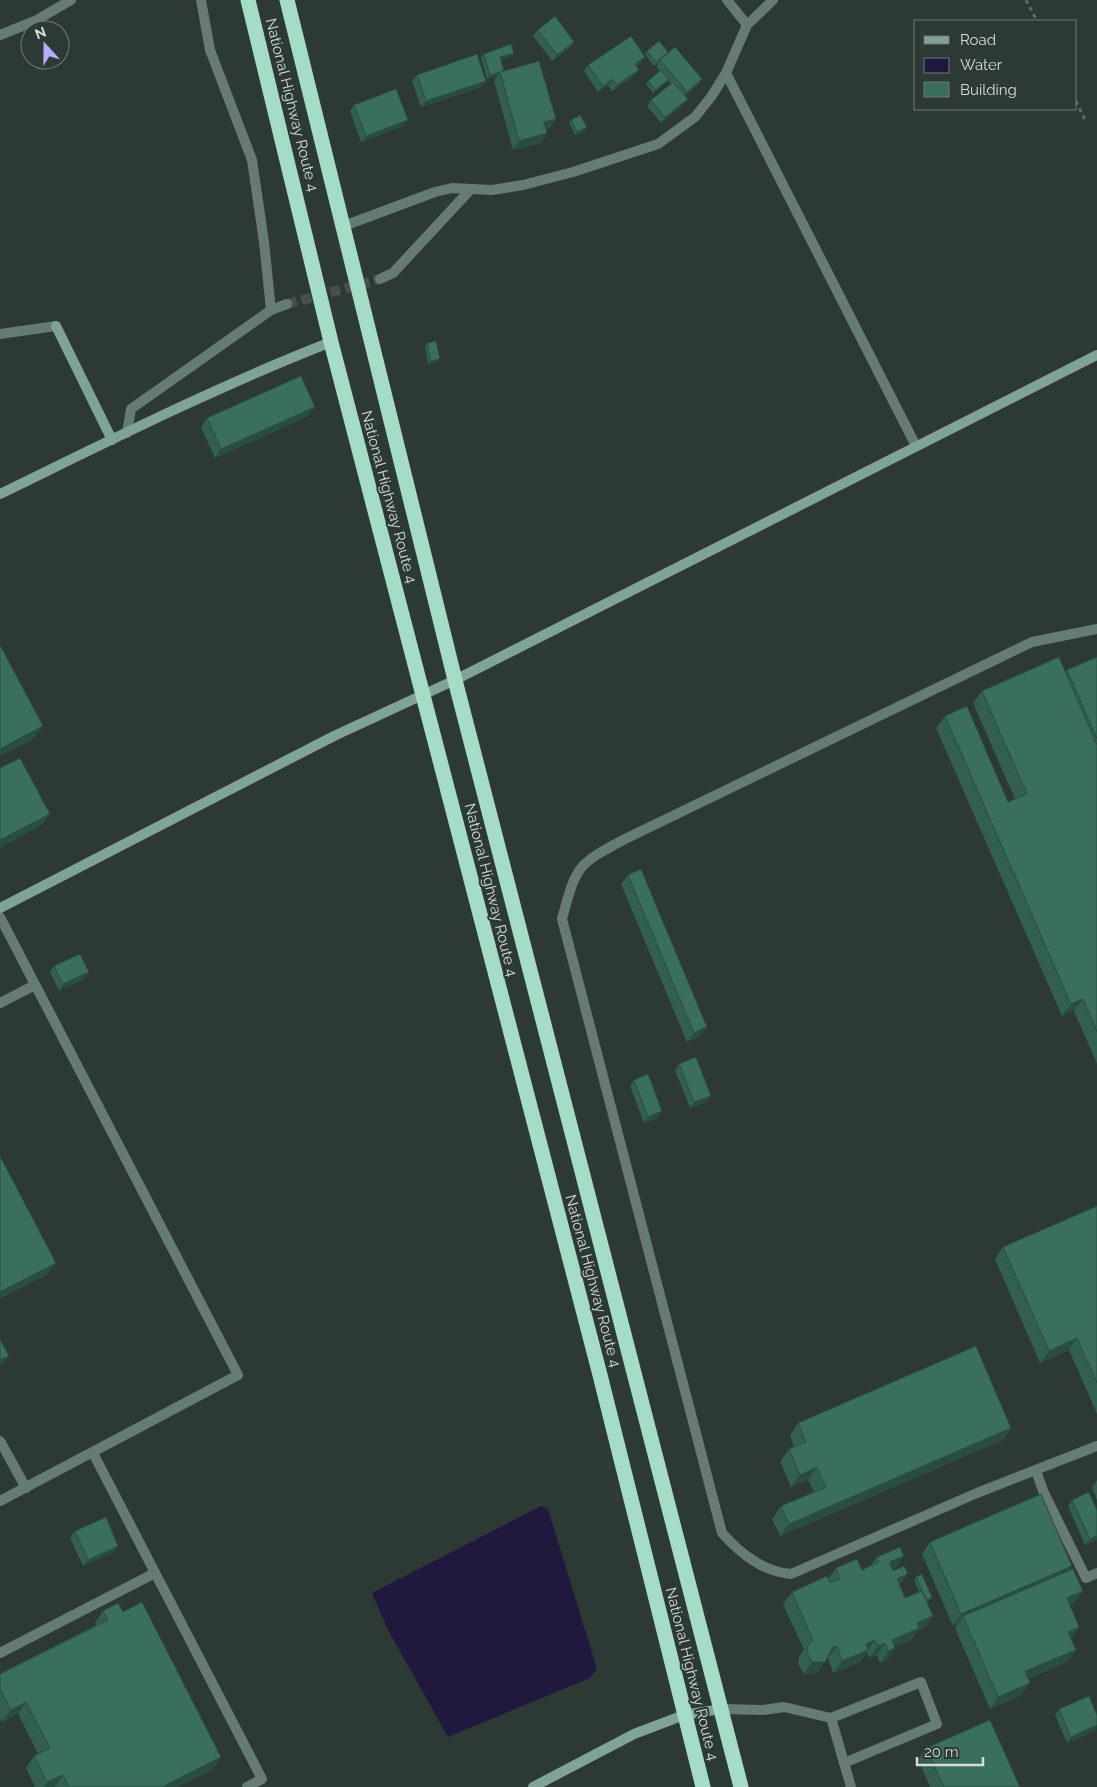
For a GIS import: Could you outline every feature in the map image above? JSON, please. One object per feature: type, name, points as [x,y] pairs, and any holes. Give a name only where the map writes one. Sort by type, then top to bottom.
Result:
[{"type":"highway","name":"National Highway Route 4","points":[[248,0],[331,342],[600,1375],[703,1787]]},
{"type":"highway","name":"National Highway Route 4","points":[[287,0],[341,227],[455,680],[741,1787]]},
{"type":"street","points":[[0,35],[35,21],[71,0]]},
{"type":"street","points":[[200,0],[210,50],[252,160],[264,242],[271,310]]},
{"type":"street","points":[[727,0],[747,25]]},
{"type":"street","points":[[341,227],[435,192],[452,188],[470,190],[523,185],[573,172],[658,144],[695,117],[726,73],[747,25],[773,0]]},
{"type":"street","points":[[726,73],[916,446]]},
{"type":"street","points":[[380,279],[393,273],[470,190]]},
{"type":"street","points":[[127,433],[131,409],[271,310],[287,304]]},
{"type":"street","points":[[0,334],[56,326],[112,440]]},
{"type":"street","points":[[0,494],[127,433],[293,357],[331,342]]},
{"type":"street","points":[[0,908],[334,736],[455,680],[1097,355]]},
{"type":"street","points":[[1097,629],[1032,642],[623,840],[590,858],[578,870],[562,919],[722,1533],[736,1548],[752,1561],[777,1572],[790,1574],[976,1493],[1097,1446]]},
{"type":"street","points":[[0,917],[238,1375],[0,1501]]},
{"type":"street","points":[[0,1003],[35,985]]},
{"type":"street","points":[[0,1441],[26,1488]]},
{"type":"street","points":[[93,1453],[262,1779],[247,1787]]},
{"type":"street","points":[[1036,1471],[1086,1578],[1097,1573]]},
{"type":"street","points":[[0,1653],[155,1573]]},
{"type":"street","points":[[533,1787],[634,1734],[684,1715],[721,1709],[762,1710],[784,1707],[831,1718],[921,1682],[938,1724],[844,1763]]},
{"type":"street","points":[[831,1718],[851,1787]]},
{"type":"path","points":[[1026,0],[1036,20]]},
{"type":"path","points":[[1077,103],[1085,120]]},
{"type":"water","points":[[541,1506],[548,1509],[597,1669],[590,1678],[448,1737],[388,1630],[372,1593]]},
{"type":"building","points":[[555,16],[574,42],[557,55],[538,30]]},
{"type":"building","points":[[631,36],[645,57],[635,64],[639,70],[617,85],[613,79],[603,86],[588,65]]},
{"type":"building","points":[[659,41],[668,52],[656,62],[647,51]]},
{"type":"building","points":[[511,44],[514,53],[500,57],[504,71],[490,75],[484,54]]},
{"type":"building","points":[[675,47],[702,79],[687,92],[660,60]]},
{"type":"building","points":[[477,54],[486,81],[426,101],[417,75]]},
{"type":"building","points":[[539,61],[556,119],[544,122],[547,133],[519,141],[500,72]]},
{"type":"building","points":[[661,70],[669,79],[656,90],[648,81]]},
{"type":"building","points":[[673,82],[688,99],[665,117],[651,100]]},
{"type":"building","points":[[396,89],[408,120],[366,136],[354,105]]},
{"type":"building","points":[[580,115],[587,127],[577,132],[571,120]]},
{"type":"building","points":[[436,341],[440,359],[431,361],[427,343]]},
{"type":"building","points":[[301,376],[315,407],[221,449],[207,418]]},
{"type":"building","points":[[0,645],[43,726],[0,749]]},
{"type":"building","points":[[1059,657],[1097,745],[1097,1032],[1083,999],[1071,1004],[945,716],[967,706],[1008,802],[1027,794],[982,691]]},
{"type":"building","points":[[1097,657],[1097,739],[1067,670]]},
{"type":"building","points":[[20,758],[50,814],[0,840],[0,768]]},
{"type":"building","points":[[641,869],[707,1027],[694,1033],[628,875]]},
{"type":"building","points":[[80,954],[89,972],[63,984],[54,966]]},
{"type":"building","points":[[696,1057],[711,1096],[694,1102],[679,1064]]},
{"type":"building","points":[[648,1074],[662,1111],[648,1117],[634,1080]]},
{"type":"building","points":[[0,1156],[56,1263],[0,1292]]},
{"type":"building","points":[[1097,1206],[1097,1383],[1077,1338],[1049,1351],[1003,1247]]},
{"type":"building","points":[[0,1339],[9,1356],[0,1360]]},
{"type":"building","points":[[976,1346],[1011,1428],[789,1524],[781,1506],[826,1487],[817,1467],[800,1475],[789,1449],[806,1442],[798,1423]]},
{"type":"building","points":[[1089,1492],[1097,1510],[1097,1536],[1090,1539],[1072,1500]]},
{"type":"building","points":[[1041,1494],[1072,1566],[961,1614],[930,1542]]},
{"type":"building","points":[[106,1517],[118,1546],[88,1560],[75,1531]]},
{"type":"building","points":[[900,1547],[904,1556],[889,1562],[893,1571],[904,1566],[908,1574],[897,1579],[905,1598],[922,1591],[933,1616],[917,1623],[919,1628],[892,1640],[895,1648],[888,1651],[885,1643],[878,1646],[875,1640],[866,1644],[868,1650],[842,1661],[837,1646],[833,1647],[825,1662],[812,1662],[807,1652],[808,1645],[813,1640],[792,1592],[827,1576],[830,1583],[840,1579],[836,1568],[857,1559],[862,1570],[879,1562],[877,1557]]},
{"type":"building","points":[[1073,1569],[1083,1591],[1067,1598],[1079,1627],[1068,1632],[1076,1650],[1025,1671],[1030,1683],[998,1697],[963,1616]]},
{"type":"building","points":[[922,1574],[932,1597],[926,1599],[916,1577]]},
{"type":"building","points":[[142,1602],[221,1757],[162,1787],[69,1787],[63,1775],[47,1782],[34,1756],[50,1748],[26,1702],[11,1710],[0,1689],[0,1674],[108,1620],[103,1611],[118,1603],[123,1612]]},
{"type":"building","points":[[1089,1696],[1097,1715],[1097,1725],[1071,1737],[1059,1709]]},
{"type":"building","points":[[990,1720],[1020,1787],[944,1787],[926,1748]]},
{"type":"tunnel","points":[[287,304],[380,279]]}]
